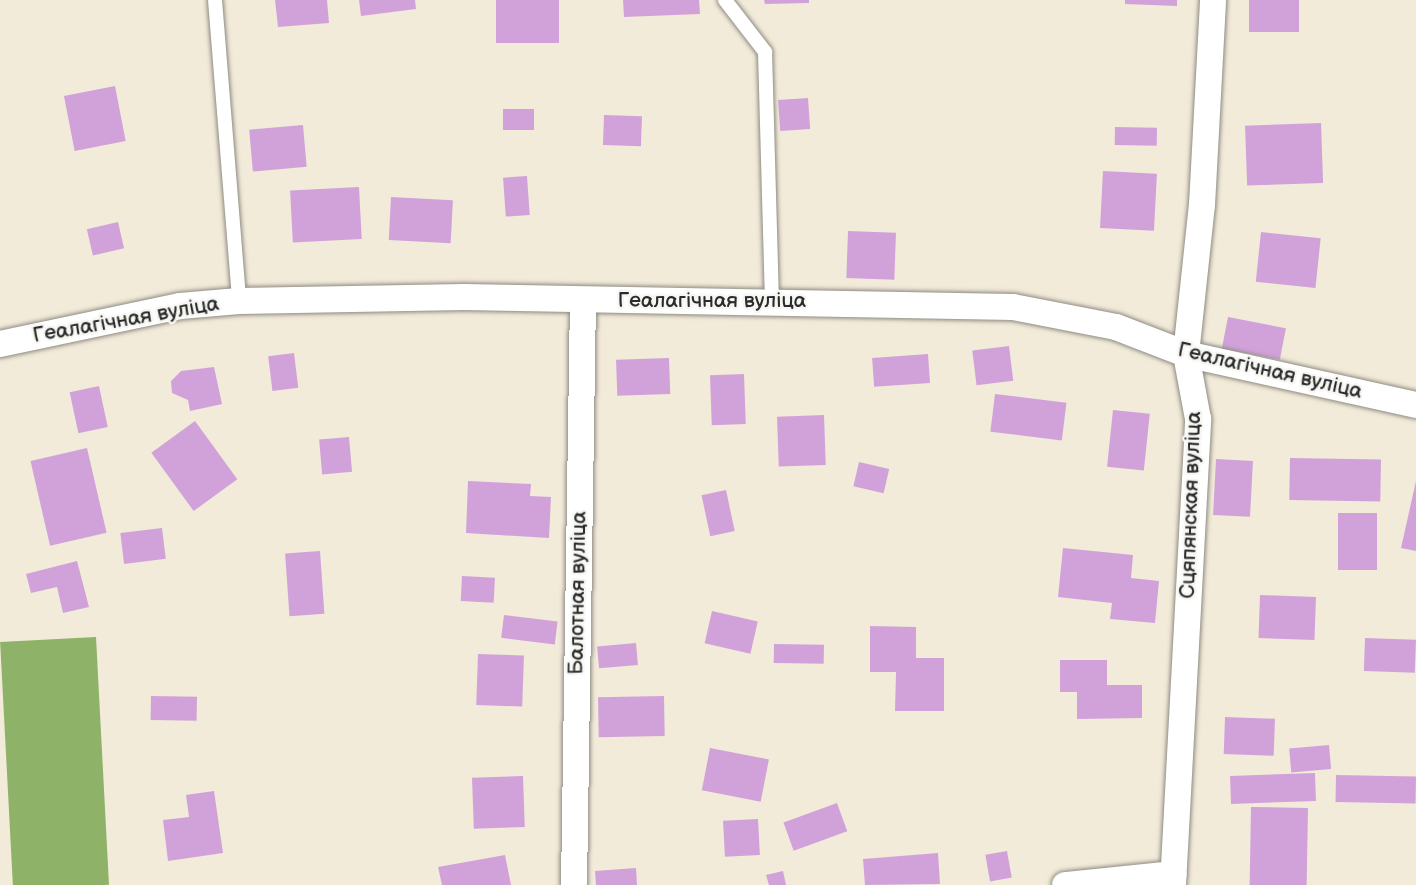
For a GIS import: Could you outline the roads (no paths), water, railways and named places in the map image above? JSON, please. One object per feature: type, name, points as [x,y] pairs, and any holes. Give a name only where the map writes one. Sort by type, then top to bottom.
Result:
[{"type":"street","name":"Сцяпянская вуліца","points":[[1173,880],[1198,419],[1186,354],[1202,205],[1213,0]]},
{"type":"street","name":"Геалагічная вуліца","points":[[0,344],[180,306],[239,301],[464,296],[583,302],[772,300],[1013,307],[1116,327],[1186,354],[1416,405]]},
{"type":"street","name":"Балотная вуліца","points":[[574,885],[583,302]]},
{"type":"street","points":[[1065,885],[1173,880]]},
{"type":"lane","points":[[215,0],[239,301]]},
{"type":"lane","points":[[725,0],[765,52],[772,300]]}]
